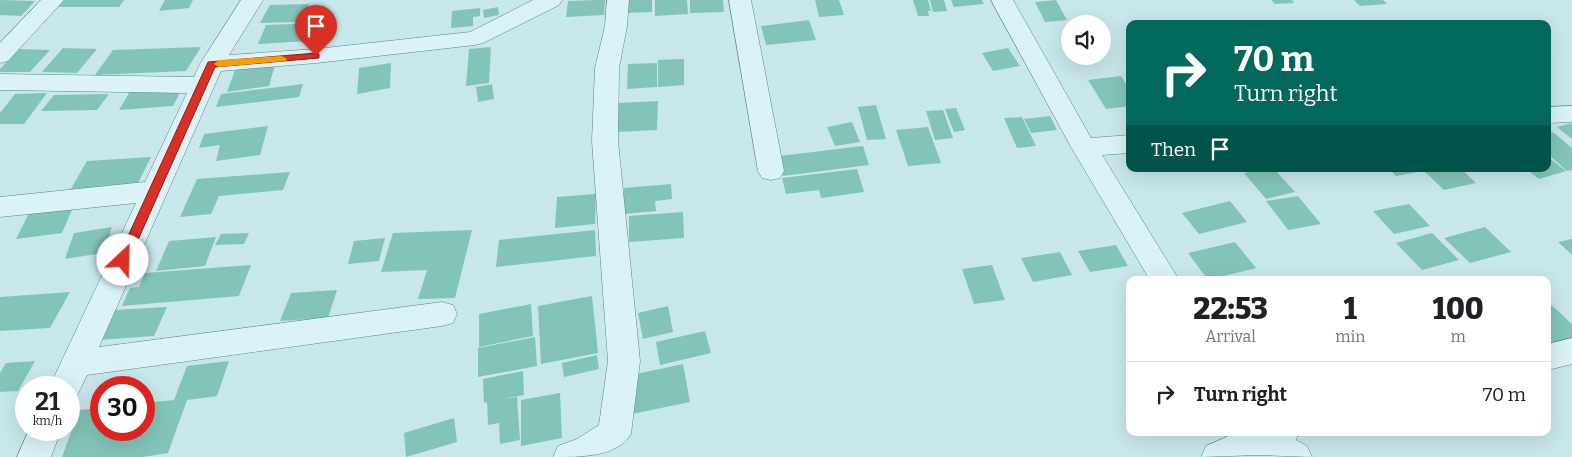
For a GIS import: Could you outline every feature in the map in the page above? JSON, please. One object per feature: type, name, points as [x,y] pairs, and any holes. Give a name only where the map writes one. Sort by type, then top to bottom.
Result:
[{"type":"street","points":[[0,56],[53,0]]},
{"type":"street","points":[[71,375],[207,74],[252,0]]},
{"type":"street","points":[[0,82],[207,74],[316,56],[475,38],[551,0]]},
{"type":"street","points":[[570,457],[588,450],[614,434],[624,360],[605,141],[608,68],[616,26],[618,0]]},
{"type":"street","points":[[740,0],[771,171]]},
{"type":"street","points":[[1002,0],[1084,147],[1162,276]]},
{"type":"street","points":[[1551,116],[1572,114]]},
{"type":"street","points":[[1084,147],[1126,144]]},
{"type":"street","points":[[0,207],[154,191]]},
{"type":"street","points":[[71,375],[442,314]]},
{"type":"street","points":[[1551,356],[1572,351]]},
{"type":"street","points":[[1218,457],[1265,436]]},
{"type":"street","points":[[1268,436],[1295,457]]},
{"type":"street","points":[[34,457],[41,441]]},
{"type":"building","points":[[0,0],[35,1],[21,16],[0,15]]},
{"type":"building","points":[[57,0],[124,0],[119,7],[50,7]]},
{"type":"building","points":[[165,0],[193,0],[189,8],[159,11]]},
{"type":"building","points":[[605,0],[604,15],[566,17],[568,1]]},
{"type":"building","points":[[625,0],[652,0],[652,12],[625,13]]},
{"type":"building","points":[[655,0],[687,0],[688,14],[655,16]]},
{"type":"building","points":[[690,0],[723,0],[724,12],[690,13]]},
{"type":"building","points":[[815,0],[839,0],[844,15],[819,17]]},
{"type":"building","points":[[913,0],[928,0],[931,11],[928,11],[929,16],[918,16]]},
{"type":"building","points":[[930,0],[944,0],[947,11],[933,12]]},
{"type":"building","points":[[951,0],[982,0],[984,4],[954,7]]},
{"type":"building","points":[[1056,0],[1064,15],[1061,15],[1061,21],[1045,22],[1035,2]]},
{"type":"building","points":[[1271,0],[1292,0],[1294,3],[1275,4]]},
{"type":"building","points":[[1354,0],[1383,0],[1387,4],[1360,6]]},
{"type":"building","points":[[309,4],[300,22],[260,23],[270,5]]},
{"type":"building","points":[[498,7],[499,15],[484,18],[483,10]]},
{"type":"building","points":[[480,8],[480,16],[473,17],[473,26],[451,28],[452,11]]},
{"type":"building","points":[[809,20],[816,40],[766,45],[761,26]]},
{"type":"building","points":[[317,23],[309,41],[258,44],[266,25]]},
{"type":"building","points":[[201,47],[186,71],[95,75],[113,50]]},
{"type":"building","points":[[491,47],[489,83],[466,86],[469,49]]},
{"type":"building","points":[[63,48],[97,49],[77,73],[42,72]]},
{"type":"building","points":[[1008,48],[1020,66],[993,71],[982,53]]},
{"type":"building","points":[[19,49],[50,50],[30,72],[0,72],[0,69]]},
{"type":"building","points":[[684,59],[684,85],[658,87],[658,60]]},
{"type":"building","points":[[391,63],[390,88],[357,94],[359,68]]},
{"type":"building","points":[[657,63],[657,87],[627,89],[628,64]]},
{"type":"building","points":[[275,65],[269,86],[227,92],[235,70]]},
{"type":"building","points":[[1121,76],[1126,84],[1126,106],[1106,109],[1088,80]]},
{"type":"building","points":[[303,84],[299,97],[216,107],[221,94]]},
{"type":"building","points":[[492,84],[494,99],[478,102],[476,87]]},
{"type":"building","points":[[184,85],[173,106],[119,110],[132,88]]},
{"type":"building","points":[[47,93],[24,124],[0,124],[0,113],[15,94]]},
{"type":"building","points":[[109,94],[97,110],[41,111],[54,95]]},
{"type":"building","points":[[658,101],[657,130],[617,132],[619,103]]},
{"type":"building","points":[[876,105],[886,139],[867,140],[858,107]]},
{"type":"building","points":[[956,108],[965,130],[954,132],[945,109]]},
{"type":"building","points":[[943,110],[953,138],[935,140],[926,111]]},
{"type":"building","points":[[1050,116],[1057,130],[1031,133],[1024,119]]},
{"type":"building","points":[[1022,117],[1036,146],[1017,148],[1004,118]]},
{"type":"building","points":[[852,122],[860,142],[835,146],[827,127]]},
{"type":"building","points":[[1572,123],[1572,139],[1557,127]]},
{"type":"building","points":[[268,126],[260,155],[216,161],[220,145],[199,148],[204,134]]},
{"type":"building","points":[[928,127],[941,163],[908,166],[896,130]]},
{"type":"building","points":[[1551,132],[1553,132],[1572,148],[1572,170],[1567,171],[1551,157]]},
{"type":"building","points":[[863,146],[869,165],[783,176],[779,156]]},
{"type":"building","points":[[151,157],[135,189],[68,194],[87,161]]},
{"type":"building","points":[[1551,159],[1566,171],[1539,179],[1530,172],[1551,172]]},
{"type":"building","points":[[857,169],[864,192],[821,198],[819,190],[786,194],[782,178]]},
{"type":"building","points":[[290,172],[283,190],[219,196],[211,214],[180,217],[197,179]]},
{"type":"building","points":[[1277,172],[1295,192],[1266,199],[1244,173]]},
{"type":"building","points":[[1392,172],[1418,172],[1396,176]]},
{"type":"building","points":[[1425,172],[1464,172],[1476,183],[1444,190]]},
{"type":"building","points":[[671,184],[672,199],[655,201],[656,211],[624,214],[624,188]]},
{"type":"building","points":[[596,194],[595,224],[555,228],[557,197]]},
{"type":"building","points":[[1298,196],[1321,224],[1288,230],[1266,201]]},
{"type":"building","points":[[1230,201],[1247,222],[1199,234],[1182,213]]},
{"type":"building","points":[[1409,204],[1430,226],[1394,234],[1373,211]]},
{"type":"building","points":[[74,205],[62,233],[16,239],[30,211]]},
{"type":"building","points":[[683,212],[684,238],[629,242],[629,216]]},
{"type":"building","points":[[112,227],[103,253],[65,259],[74,233]]},
{"type":"building","points":[[1485,227],[1511,252],[1470,263],[1444,238]]},
{"type":"building","points":[[472,230],[455,298],[418,299],[427,270],[381,272],[393,233]]},
{"type":"building","points":[[595,230],[596,256],[496,267],[499,240]]},
{"type":"building","points":[[249,233],[244,244],[215,245],[221,234]]},
{"type":"building","points":[[1432,233],[1459,260],[1422,270],[1396,243]]},
{"type":"building","points":[[216,237],[205,266],[156,271],[169,241]]},
{"type":"building","points":[[385,238],[379,261],[348,264],[354,241]]},
{"type":"building","points":[[1572,239],[1572,255],[1558,242]]},
{"type":"building","points":[[1235,242],[1256,268],[1224,276],[1205,276],[1188,253]]},
{"type":"building","points":[[1116,245],[1128,266],[1090,272],[1078,251]]},
{"type":"building","points":[[1060,252],[1072,275],[1033,282],[1021,258]]},
{"type":"building","points":[[251,265],[239,296],[122,306],[130,288],[139,287],[145,273]]},
{"type":"building","points":[[992,265],[1005,300],[974,304],[962,269]]},
{"type":"building","points":[[337,290],[328,318],[280,321],[291,293]]},
{"type":"building","points":[[70,292],[50,328],[0,331],[0,297]]},
{"type":"building","points":[[592,296],[598,353],[541,364],[538,306]]},
{"type":"building","points":[[531,304],[533,336],[479,347],[479,314]]},
{"type":"building","points":[[1551,305],[1572,324],[1572,342],[1555,348],[1551,344]]},
{"type":"building","points":[[668,306],[673,332],[643,339],[638,313]]},
{"type":"building","points":[[167,307],[154,336],[99,340],[114,310]]},
{"type":"building","points":[[705,331],[711,353],[660,365],[656,342]]},
{"type":"building","points":[[535,337],[537,366],[478,377],[478,348]]},
{"type":"building","points":[[597,355],[599,369],[564,377],[562,363]]},
{"type":"building","points":[[35,361],[26,376],[15,376],[15,391],[0,392],[0,373],[6,363]]},
{"type":"building","points":[[229,361],[217,396],[187,400],[168,453],[143,457],[62,457],[68,441],[80,441],[80,410],[90,409],[90,441],[155,441],[155,402],[174,400],[187,366]]},
{"type":"building","points":[[683,364],[690,402],[632,414],[627,376]]},
{"type":"building","points":[[523,371],[524,395],[498,400],[517,397],[520,440],[500,444],[499,423],[488,425],[487,402],[484,403],[483,379]]},
{"type":"building","points":[[560,393],[562,438],[521,446],[521,400]]},
{"type":"building","points":[[454,418],[457,442],[406,457],[404,433]]},
{"type":"slow traffic","points":[[219,64],[282,59]]},
{"type":"route","points":[[123,260],[212,64],[316,56]]}]
